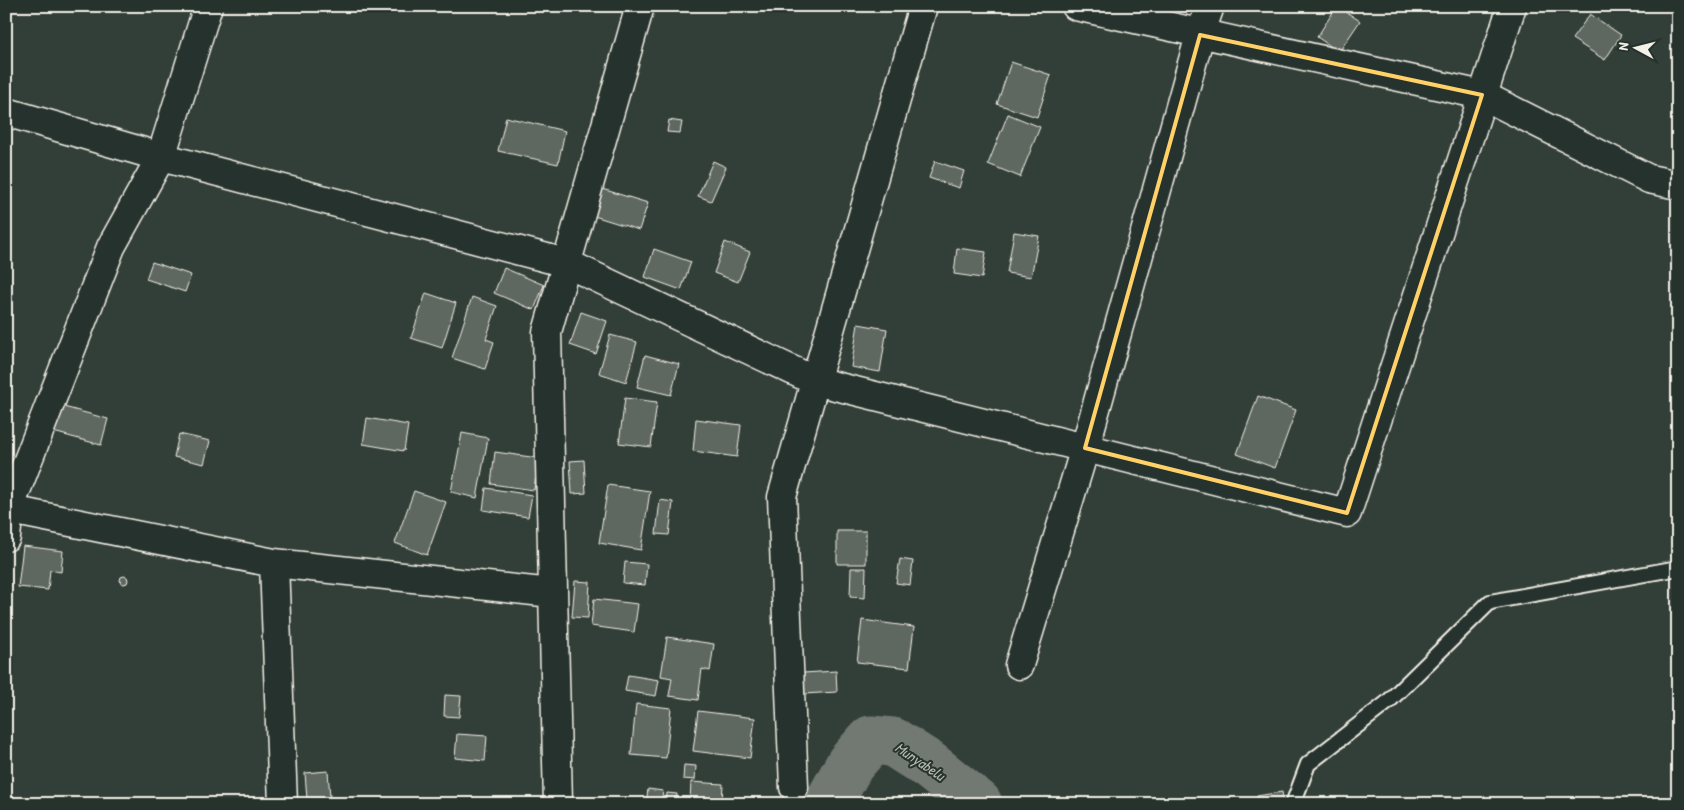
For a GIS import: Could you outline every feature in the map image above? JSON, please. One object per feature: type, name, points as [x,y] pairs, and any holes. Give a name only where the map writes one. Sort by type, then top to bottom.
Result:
[{"type":"street","points":[[6,537],[8,509],[111,247],[161,157],[208,6]]},
{"type":"street","points":[[558,804],[547,332],[640,6]]},
{"type":"street","points":[[794,787],[782,497],[923,6]]},
{"type":"street","points":[[1076,6],[1200,35],[1482,95],[1649,179],[1678,185]]},
{"type":"street","points":[[1019,665],[1085,448],[1200,35],[1210,6]]},
{"type":"street","points":[[6,112],[161,157],[566,263],[815,381],[1347,513],[1512,6]]},
{"type":"street","points":[[8,509],[274,563],[552,593]]},
{"type":"street","points":[[274,563],[284,804]]},
{"type":"lane","points":[[1293,804],[1308,764],[1388,702],[1490,602],[1678,568]]},
{"type":"highlighted area","points":[[1200,35],[1482,95],[1347,513],[1085,448]]},
{"type":"building","points":[[1337,6],[1360,21],[1339,52],[1317,37]]},
{"type":"building","points":[[1590,14],[1621,35],[1605,60],[1572,39]]},
{"type":"building","points":[[1011,62],[1051,75],[1037,117],[997,104]]},
{"type":"building","points":[[1008,114],[1040,127],[1020,177],[988,164]]},
{"type":"building","points":[[506,117],[565,131],[558,164],[498,151]]},
{"type":"building","points":[[669,120],[682,122],[680,133],[667,132]]},
{"type":"building","points":[[713,161],[726,167],[711,201],[698,196]]},
{"type":"building","points":[[935,161],[964,171],[959,188],[929,178]]},
{"type":"building","points":[[602,189],[648,203],[639,230],[594,216]]},
{"type":"building","points":[[1014,232],[1039,236],[1031,277],[1007,273]]},
{"type":"building","points":[[725,242],[750,252],[738,282],[714,273]]},
{"type":"building","points":[[957,248],[986,252],[982,278],[954,274]]},
{"type":"building","points":[[654,249],[691,262],[681,290],[645,277]]},
{"type":"building","points":[[152,262],[191,275],[185,292],[146,279]]},
{"type":"building","points":[[504,268],[544,285],[534,310],[494,293]]},
{"type":"building","points":[[426,293],[456,303],[442,348],[411,338]]},
{"type":"building","points":[[472,297],[497,306],[486,339],[494,342],[485,369],[452,358]]},
{"type":"building","points":[[581,312],[607,321],[596,354],[570,345]]},
{"type":"building","points":[[858,324],[887,329],[880,372],[851,367]]},
{"type":"building","points":[[610,335],[637,342],[626,382],[599,373]]},
{"type":"building","points":[[645,355],[679,364],[671,395],[637,387]]},
{"type":"building","points":[[1258,396],[1296,410],[1275,468],[1237,454]]},
{"type":"building","points":[[625,398],[657,402],[651,447],[619,443]]},
{"type":"building","points":[[53,404],[108,419],[101,445],[46,430]]},
{"type":"building","points":[[367,418],[408,425],[404,451],[363,444]]},
{"type":"building","points":[[696,419],[741,425],[737,457],[693,451]]},
{"type":"building","points":[[462,433],[488,438],[477,498],[451,492]]},
{"type":"building","points":[[179,434],[210,441],[204,464],[174,457]]},
{"type":"building","points":[[495,452],[538,458],[534,490],[491,484]]},
{"type":"building","points":[[584,460],[586,493],[572,494],[570,461]]},
{"type":"building","points":[[608,485],[650,491],[641,550],[599,543]]},
{"type":"building","points":[[486,488],[532,495],[528,517],[483,510]]},
{"type":"building","points":[[414,491],[446,502],[427,555],[395,543]]},
{"type":"building","points":[[660,500],[673,502],[669,535],[656,534]]},
{"type":"building","points":[[837,531],[866,531],[866,564],[837,564]]},
{"type":"building","points":[[23,546],[63,551],[61,572],[50,570],[48,590],[18,587]]},
{"type":"building","points":[[900,559],[913,561],[910,585],[896,583]]},
{"type":"building","points":[[625,562],[647,564],[645,585],[623,583]]},
{"type":"building","points":[[851,568],[866,568],[865,598],[850,597]]},
{"type":"building","points":[[124,576],[128,580],[124,584],[120,580]]},
{"type":"building","points":[[575,581],[590,582],[588,618],[572,617]]},
{"type":"building","points":[[594,599],[638,604],[634,632],[591,626]]},
{"type":"building","points":[[862,620],[914,627],[909,668],[857,662]]},
{"type":"building","points":[[667,637],[714,644],[710,671],[702,669],[698,700],[669,696],[672,678],[661,676]]},
{"type":"building","points":[[836,671],[837,692],[804,694],[803,673]]},
{"type":"building","points":[[628,675],[659,680],[656,696],[625,691]]},
{"type":"building","points":[[445,695],[461,696],[459,717],[444,716]]},
{"type":"building","points":[[636,704],[671,708],[666,758],[631,755]]},
{"type":"building","points":[[698,711],[755,718],[750,758],[693,751]]},
{"type":"building","points":[[457,734],[487,736],[485,761],[455,758]]},
{"type":"building","points":[[684,765],[696,766],[695,780],[683,779]]},
{"type":"building","points":[[328,771],[330,797],[307,799],[305,773]]},
{"type":"building","points":[[691,782],[723,784],[722,803],[690,801]]},
{"type":"building","points":[[648,789],[663,791],[661,804],[646,804]]},
{"type":"building","points":[[1282,792],[1284,804],[1258,804],[1257,796]]},
{"type":"building","points":[[667,793],[677,794],[676,804],[666,804]]},
{"type":"waterway","name":"Munyabelu","points":[[828,804],[850,764],[871,740],[893,742],[929,765],[978,804]]}]
